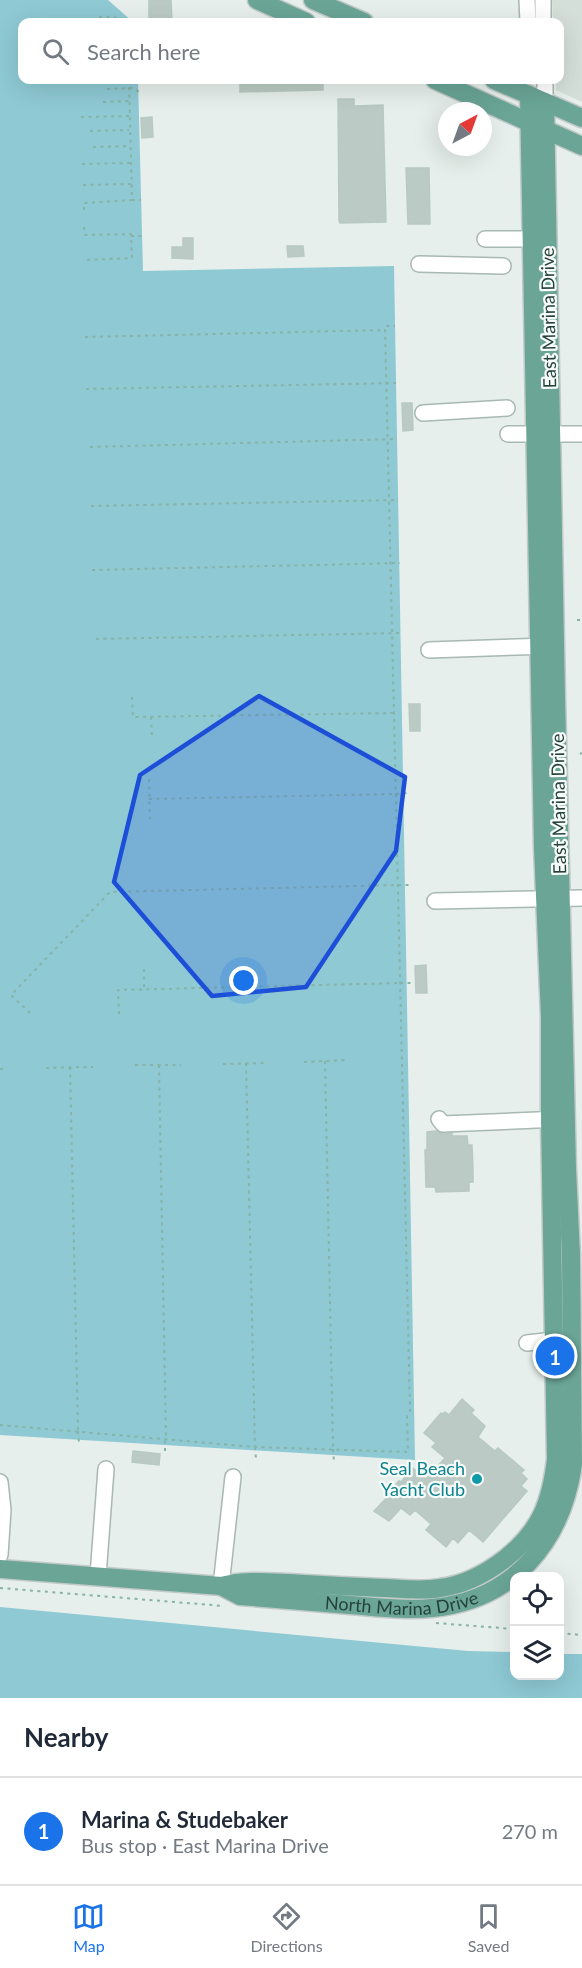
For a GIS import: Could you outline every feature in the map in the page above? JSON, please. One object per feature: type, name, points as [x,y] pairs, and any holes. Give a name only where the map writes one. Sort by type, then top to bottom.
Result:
[{"type":"main road","points":[[257,0],[297,18]]},
{"type":"main road","points":[[313,0],[355,18]]},
{"type":"main road","points":[[444,84],[582,146]]},
{"type":"main road","points":[[507,84],[534,92],[582,118]]},
{"type":"main road","name":"East Marina Drive","points":[[534,92],[538,125],[548,646],[543,847],[554,898],[550,1017],[570,1340]]},
{"type":"main road","name":"East Marina Drive","points":[[548,1523],[570,1340],[577,1255],[558,1119]]},
{"type":"main road","name":"North Marina Drive","points":[[0,1569],[221,1586],[249,1581],[410,1589],[442,1588],[462,1583],[498,1564],[548,1523]]},
{"type":"street","points":[[527,0],[528,18]]},
{"type":"street","points":[[543,0],[543,18]]},
{"type":"street","points":[[485,240],[540,239]]},
{"type":"street","points":[[419,264],[503,266]]},
{"type":"street","points":[[423,413],[507,408]]},
{"type":"street","points":[[508,434],[582,434]]},
{"type":"street","points":[[429,650],[548,646]]},
{"type":"street","points":[[435,901],[582,898]]},
{"type":"street","points":[[439,1119],[443,1124],[558,1119]]},
{"type":"street","points":[[528,1343],[570,1340]]},
{"type":"street","points":[[98,1576],[106,1469]]},
{"type":"street","points":[[221,1586],[233,1478]]},
{"type":"street","points":[[0,1482],[3,1510],[0,1556]]},
{"type":"path","points":[[99,17],[116,18]]},
{"type":"path","points":[[130,84],[132,200]]},
{"type":"path","points":[[106,89],[134,88],[139,92]]},
{"type":"path","points":[[103,102],[130,101]]},
{"type":"path","points":[[81,117],[130,116]]},
{"type":"path","points":[[90,131],[130,130]]},
{"type":"path","points":[[93,147],[131,146]]},
{"type":"path","points":[[82,164],[131,163]]},
{"type":"path","points":[[83,185],[132,184]]},
{"type":"path","points":[[84,210],[84,203],[141,200]]},
{"type":"path","points":[[84,227],[85,235],[131,234],[131,236],[142,236]]},
{"type":"path","points":[[87,260],[132,258],[131,236]]},
{"type":"path","points":[[0,1425],[255,1447],[408,1452],[407,1416],[410,1411],[385,327],[396,326]]},
{"type":"path","points":[[86,338],[386,330]]},
{"type":"path","points":[[86,389],[396,383]]},
{"type":"path","points":[[90,447],[398,439]]},
{"type":"path","points":[[91,506],[398,500]]},
{"type":"path","points":[[92,570],[400,564]]},
{"type":"path","points":[[577,620],[582,620]]},
{"type":"path","points":[[96,639],[401,633]]},
{"type":"path","points":[[132,697],[133,717],[394,713]]},
{"type":"path","points":[[152,717],[152,738]]},
{"type":"path","points":[[149,779],[150,823]]},
{"type":"path","points":[[388,794],[408,793]]},
{"type":"path","points":[[150,799],[396,794]]},
{"type":"path","points":[[387,885],[411,885]]},
{"type":"path","points":[[30,1013],[11,995],[110,892],[398,885]]},
{"type":"path","points":[[144,969],[144,990]]},
{"type":"path","points":[[391,984],[400,983]]},
{"type":"path","points":[[119,1014],[118,990],[412,983]]},
{"type":"path","points":[[304,1062],[345,1060]]},
{"type":"path","points":[[325,1061],[333,1449]]},
{"type":"path","points":[[246,1063],[256,1460]]},
{"type":"path","points":[[223,1064],[266,1063]]},
{"type":"path","points":[[135,1065],[181,1065]]},
{"type":"path","points":[[159,1065],[166,1439]]},
{"type":"path","points":[[70,1067],[79,1443]]},
{"type":"path","points":[[46,1068],[93,1067]]},
{"type":"path","points":[[0,1069],[5,1069]]},
{"type":"path","points":[[78,1420],[78,1432]]},
{"type":"path","points":[[165,1451],[166,1428]]},
{"type":"path","points":[[255,1436],[255,1447]]},
{"type":"path","points":[[333,1439],[334,1462]]},
{"type":"path","points":[[564,1633],[582,1635]]},
{"type":"highlighted area","points":[[259,696],[405,777],[396,851],[306,987],[212,996],[114,882],[140,775]]},
{"type":"shaded area","points":[[552,0],[582,0],[582,102],[556,90],[556,84],[564,84],[564,18],[553,18]]},
{"type":"water","points":[[0,0],[108,0],[128,18],[18,18],[18,84],[138,84],[143,271],[394,266],[415,1460],[0,1435]]},
{"type":"water","points":[[0,1607],[468,1651],[510,1652],[510,1680],[564,1680],[564,1654],[582,1654],[582,1698],[0,1698]]},
{"type":"building","points":[[149,0],[171,0],[172,18],[149,18]]},
{"type":"building","points":[[240,84],[323,84],[323,90],[240,92]]},
{"type":"building","points":[[338,99],[354,99],[354,106],[383,105],[386,222],[340,223],[339,221]]},
{"type":"building","points":[[152,117],[153,137],[142,138],[141,118]]},
{"type":"building","points":[[406,168],[429,168],[430,224],[408,224]]},
{"type":"building","points":[[183,238],[193,238],[193,259],[172,258],[172,247],[183,247]]},
{"type":"building","points":[[287,246],[303,246],[304,256],[288,257]]},
{"type":"building","points":[[402,403],[412,403],[413,430],[403,431]]},
{"type":"building","points":[[409,704],[420,704],[420,731],[410,731]]},
{"type":"building","points":[[426,965],[427,993],[416,993],[415,966]]},
{"type":"building","points":[[436,1131],[443,1134],[452,1133],[452,1136],[467,1136],[468,1145],[472,1145],[473,1182],[469,1182],[469,1191],[436,1192],[435,1187],[426,1187],[427,1132]]},
{"type":"building","name":"Seal Beach Yacht Club","points":[[462,1399],[474,1410],[471,1413],[485,1426],[478,1437],[495,1451],[498,1448],[524,1470],[521,1473],[527,1479],[521,1486],[527,1491],[483,1542],[469,1530],[458,1543],[453,1538],[446,1547],[426,1530],[431,1524],[416,1511],[410,1515],[401,1508],[389,1521],[374,1511],[413,1468],[426,1479],[445,1458],[432,1447],[436,1443],[424,1433],[441,1413],[445,1412],[449,1415]]},
{"type":"building","points":[[133,1451],[160,1454],[159,1465],[132,1462]]},
{"type":"place","name":"Marina & Studebaker","points":[[555,1356]]},
{"type":"place","name":"Seal Beach Yacht Club","points":[[477,1479]]}]
